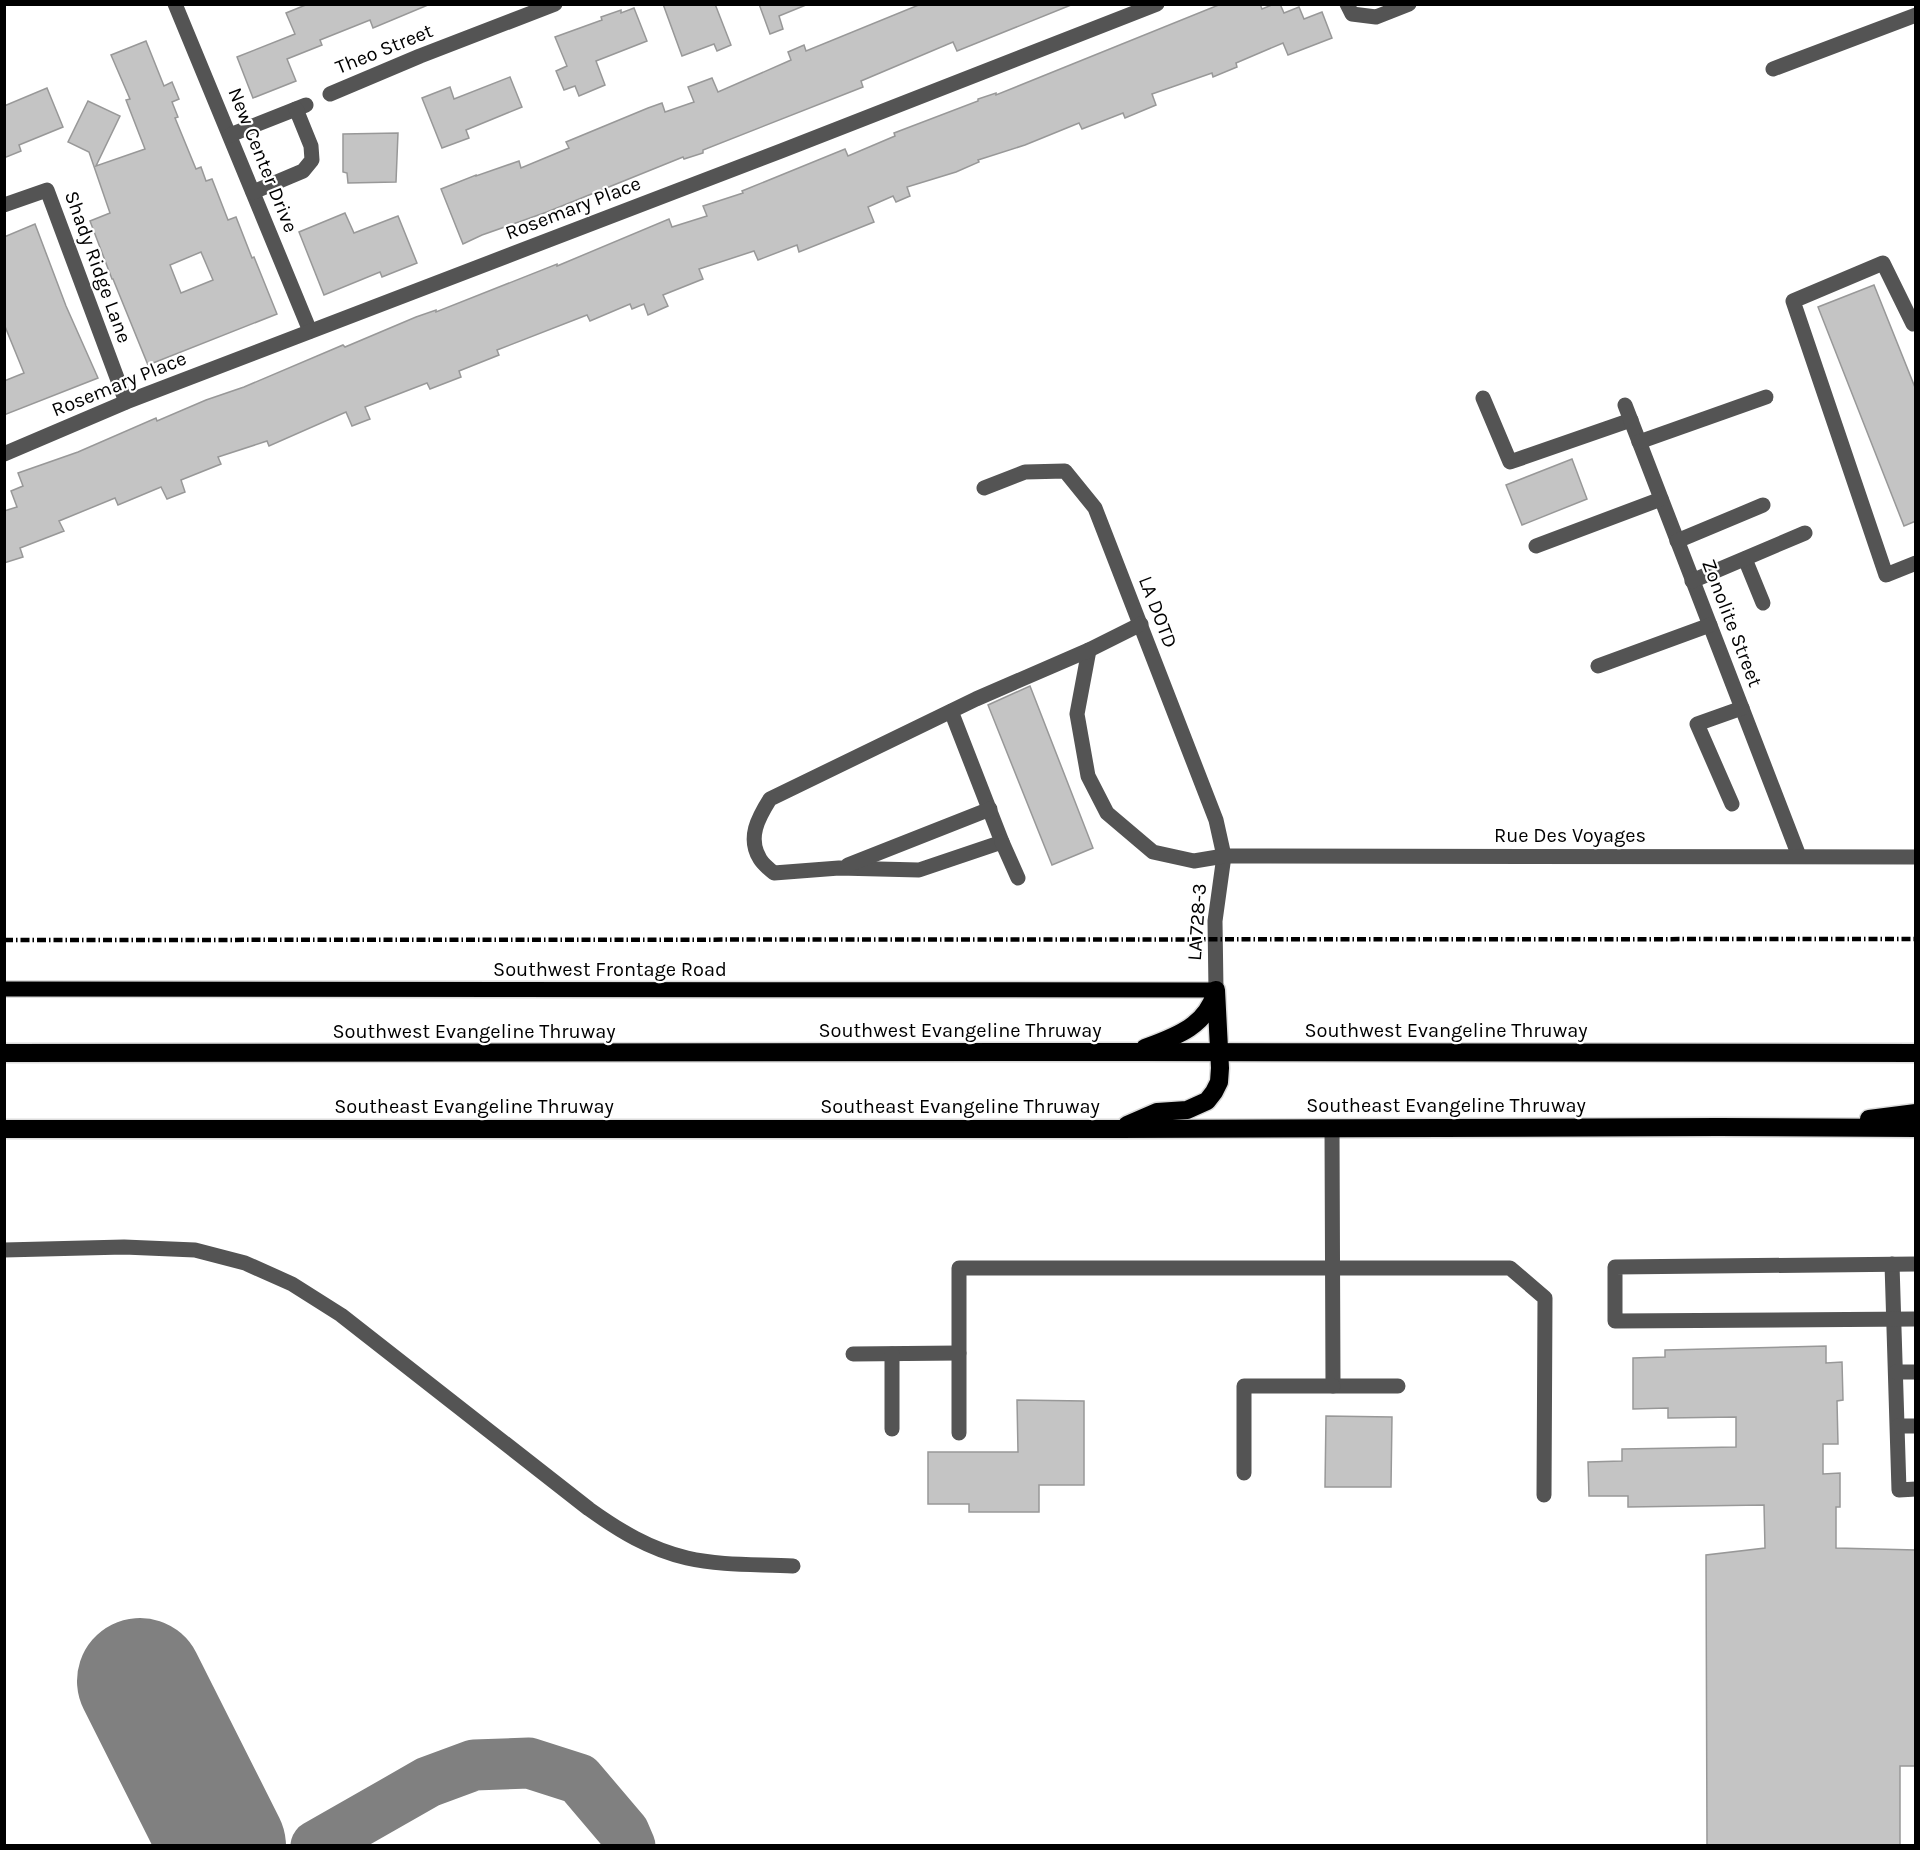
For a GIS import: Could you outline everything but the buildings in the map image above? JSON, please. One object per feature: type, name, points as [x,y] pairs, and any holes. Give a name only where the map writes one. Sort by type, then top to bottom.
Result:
[{"type":"highway","points":[[1136,1052],[1171,1038],[1199,1021],[1212,1005],[1216,990]]},
{"type":"highway","points":[[1117,1129],[1157,1112],[1187,1110],[1207,1101],[1214,1092],[1219,1082],[1216,990]]},
{"type":"highway","name":"Southwest Evangeline Thruway","points":[[4,1053],[1916,1053]]},
{"type":"highway","points":[[1799,1127],[1916,1113]]},
{"type":"highway","name":"Southeast Evangeline Thruway","points":[[4,1129],[1916,1128]]},
{"type":"main road","name":"Southwest Frontage Road","points":[[4,989],[1216,990]]},
{"type":"street","name":"Theo Street","points":[[330,94],[420,56],[555,4]]},
{"type":"street","name":"Rosemary Place","points":[[4,454],[126,402],[1157,4]]},
{"type":"street","points":[[1347,4],[1352,14],[1376,17],[1409,4]]},
{"type":"street","name":"New Center Drive","points":[[178,5],[310,331]]},
{"type":"street","points":[[1773,69],[1916,15]]},
{"type":"street","points":[[230,135],[301,107],[311,146],[312,160],[303,171],[253,192]]},
{"type":"street","name":"Shady Ridge Lane","points":[[4,206],[47,190],[126,402]]},
{"type":"street","points":[[1916,323],[1913,324],[1883,262],[1793,301],[1886,575],[1916,563]]},
{"type":"street","points":[[1639,442],[1767,397]]},
{"type":"street","points":[[1483,398],[1510,462],[1630,420]]},
{"type":"street","name":"Zonolite Street","points":[[1625,405],[1799,856]]},
{"type":"street","name":"LA DOTD","points":[[984,488],[1025,472],[1065,471],[1095,508],[1216,820],[1224,856]]},
{"type":"street","points":[[1536,546],[1661,499]]},
{"type":"street","points":[[1677,541],[1763,505]]},
{"type":"street","points":[[1692,581],[1805,533]]},
{"type":"street","points":[[1745,559],[1763,603]]},
{"type":"street","points":[[1002,842],[919,870],[839,868],[774,873],[759,858],[753,838],[759,817],[770,799],[976,699],[1089,650],[1141,624]]},
{"type":"street","points":[[1598,666],[1710,625]]},
{"type":"street","name":"Rue Des Voyages","points":[[1089,650],[1077,714],[1088,776],[1107,813],[1153,852],[1194,861],[1224,856],[1916,857]]},
{"type":"street","points":[[1732,804],[1697,724],[1742,708]]},
{"type":"street","points":[[951,711],[1018,878]]},
{"type":"street","points":[[839,868],[990,809]]},
{"type":"street","name":"LA 728-3","points":[[1216,990],[1215,931],[1224,856]]},
{"type":"street","points":[[1332,1128],[1333,1386]]},
{"type":"street","points":[[4,1251],[124,1247],[195,1250],[245,1263],[292,1284],[341,1315],[622,1533],[653,1547],[688,1558],[793,1566]]},
{"type":"street","points":[[1892,1264],[1899,1490],[1916,1489]]},
{"type":"street","points":[[1916,1264],[1615,1267],[1615,1321],[1916,1318]]},
{"type":"street","points":[[959,1433],[959,1268],[1510,1268],[1545,1298],[1544,1495]]},
{"type":"street","points":[[853,1354],[959,1353]]},
{"type":"street","points":[[892,1354],[892,1429]]},
{"type":"street","points":[[1896,1372],[1916,1372]]},
{"type":"street","points":[[1244,1473],[1244,1386],[1398,1386]]},
{"type":"street","points":[[1898,1426],[1916,1426]]},
{"type":"taxiway","points":[[316,1846],[428,1782],[474,1765],[529,1763],[579,1779],[624,1832],[630,1846]]},
{"type":"runway","points":[[140,1681],[223,1846]]},
{"type":"railway","points":[[4,940],[1916,939]]}]
